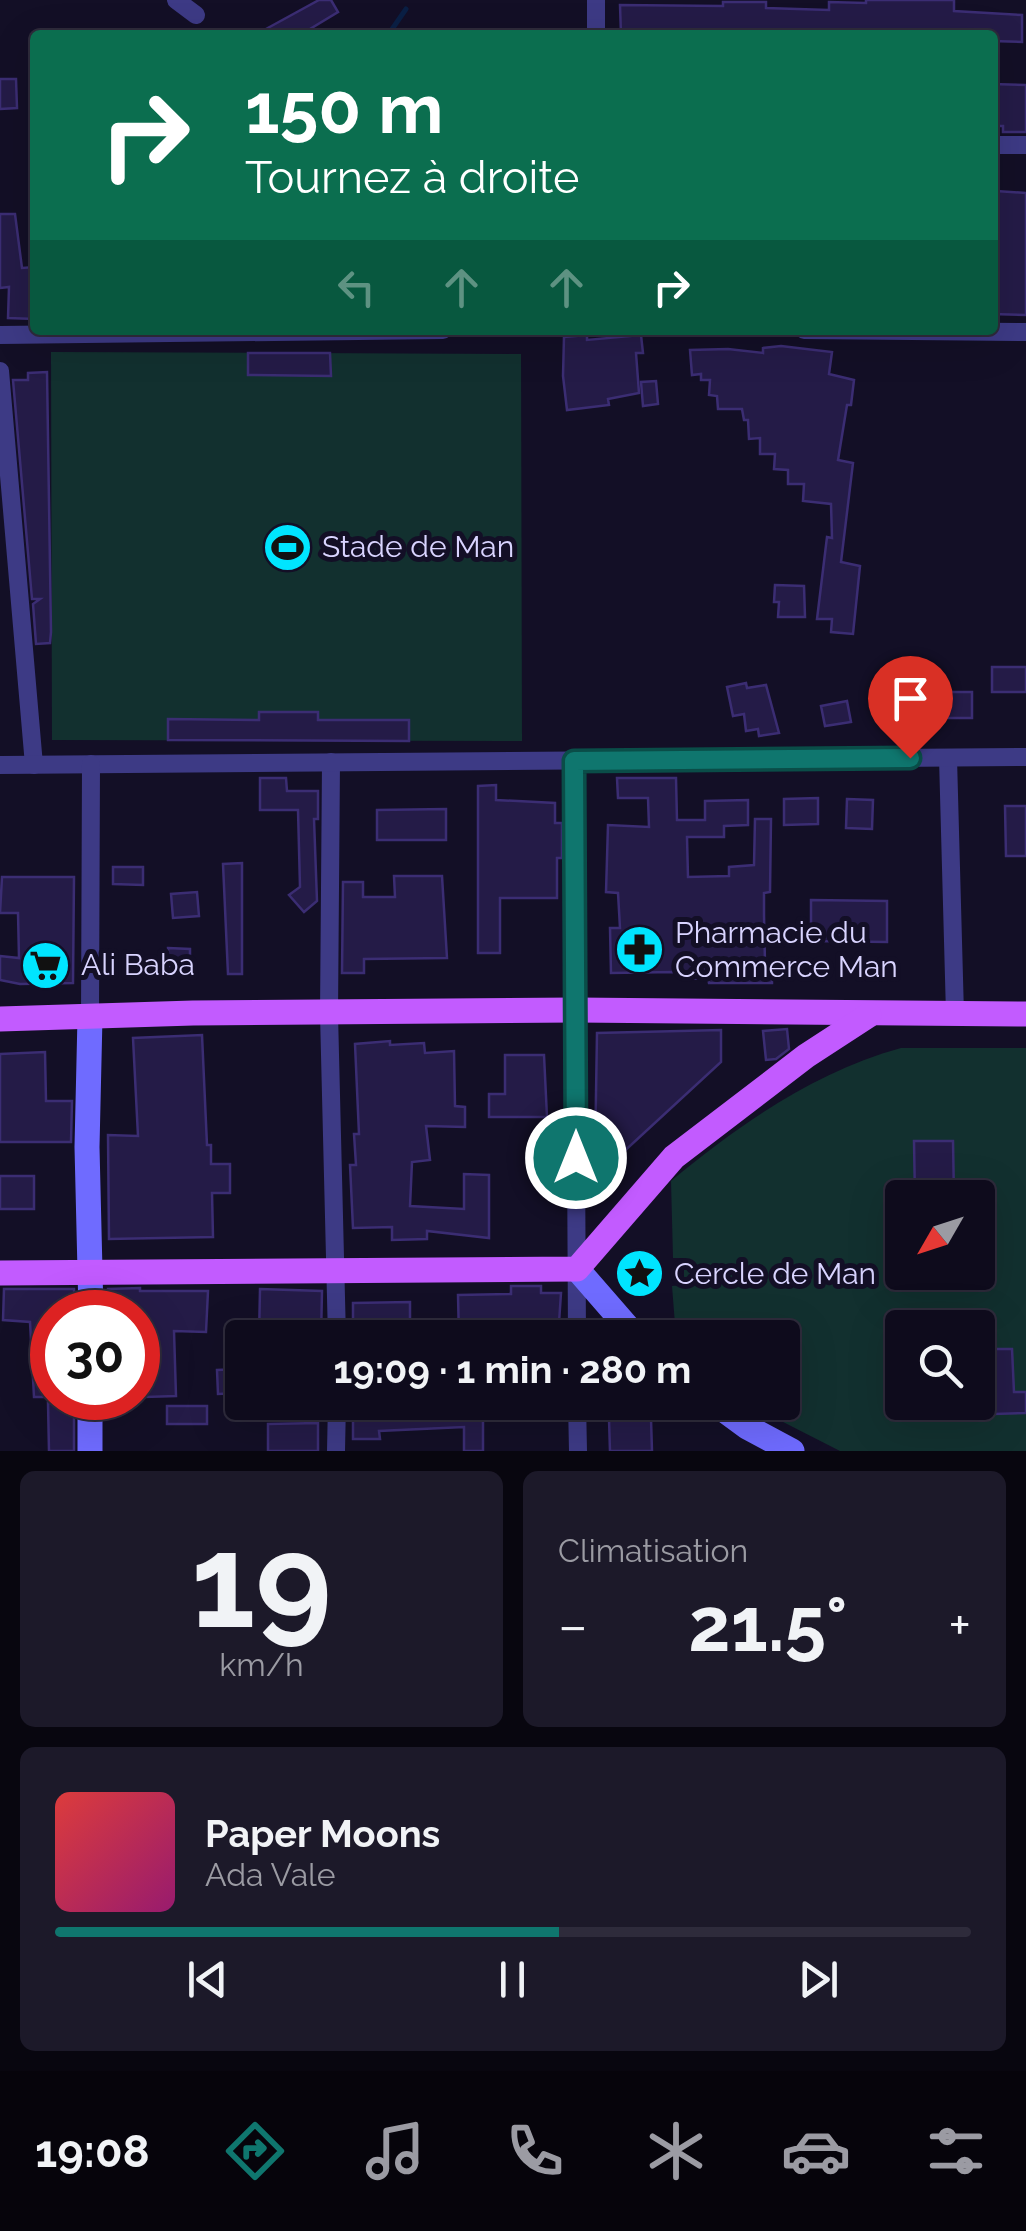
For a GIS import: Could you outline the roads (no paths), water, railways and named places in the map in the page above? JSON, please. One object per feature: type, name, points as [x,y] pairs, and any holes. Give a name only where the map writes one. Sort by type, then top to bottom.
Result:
[{"type":"main road","points":[[0,1019],[576,1010],[1026,1014]]},
{"type":"main road","points":[[0,1273],[577,1269],[674,1158],[806,1056],[869,1015]]},
{"type":"main road","points":[[90,1017],[87,1201],[91,1290]]},
{"type":"main road","points":[[577,1269],[621,1320]]},
{"type":"main road","points":[[90,1420],[90,1451]]},
{"type":"main road","points":[[738,1420],[792,1451]]},
{"type":"street","points":[[176,0],[196,15]]},
{"type":"street","points":[[596,0],[596,30]]},
{"type":"street","points":[[998,145],[1026,145]]},
{"type":"street","points":[[998,332],[1026,332]]},
{"type":"street","points":[[0,335],[30,335]]},
{"type":"street","points":[[0,371],[34,765]]},
{"type":"street","points":[[0,765],[1026,757]]},
{"type":"street","points":[[948,758],[955,1014]]},
{"type":"street","points":[[574,761],[577,1320]]},
{"type":"street","points":[[331,762],[329,1014],[337,1320]]},
{"type":"street","points":[[90,1017],[91,764]]},
{"type":"street","points":[[336,1451],[337,1420]]},
{"type":"street","points":[[578,1420],[578,1451]]},
{"type":"waterway","points":[[391,30],[406,9]]},
{"type":"place","name":"Stade de Man","points":[[287,547]]},
{"type":"place","name":"Pharmacie du Commerce Man","points":[[640,950]]},
{"type":"place","name":"Ali Baba","points":[[46,965]]},
{"type":"place","name":"Cercle de Man","points":[[639,1274]]}]
